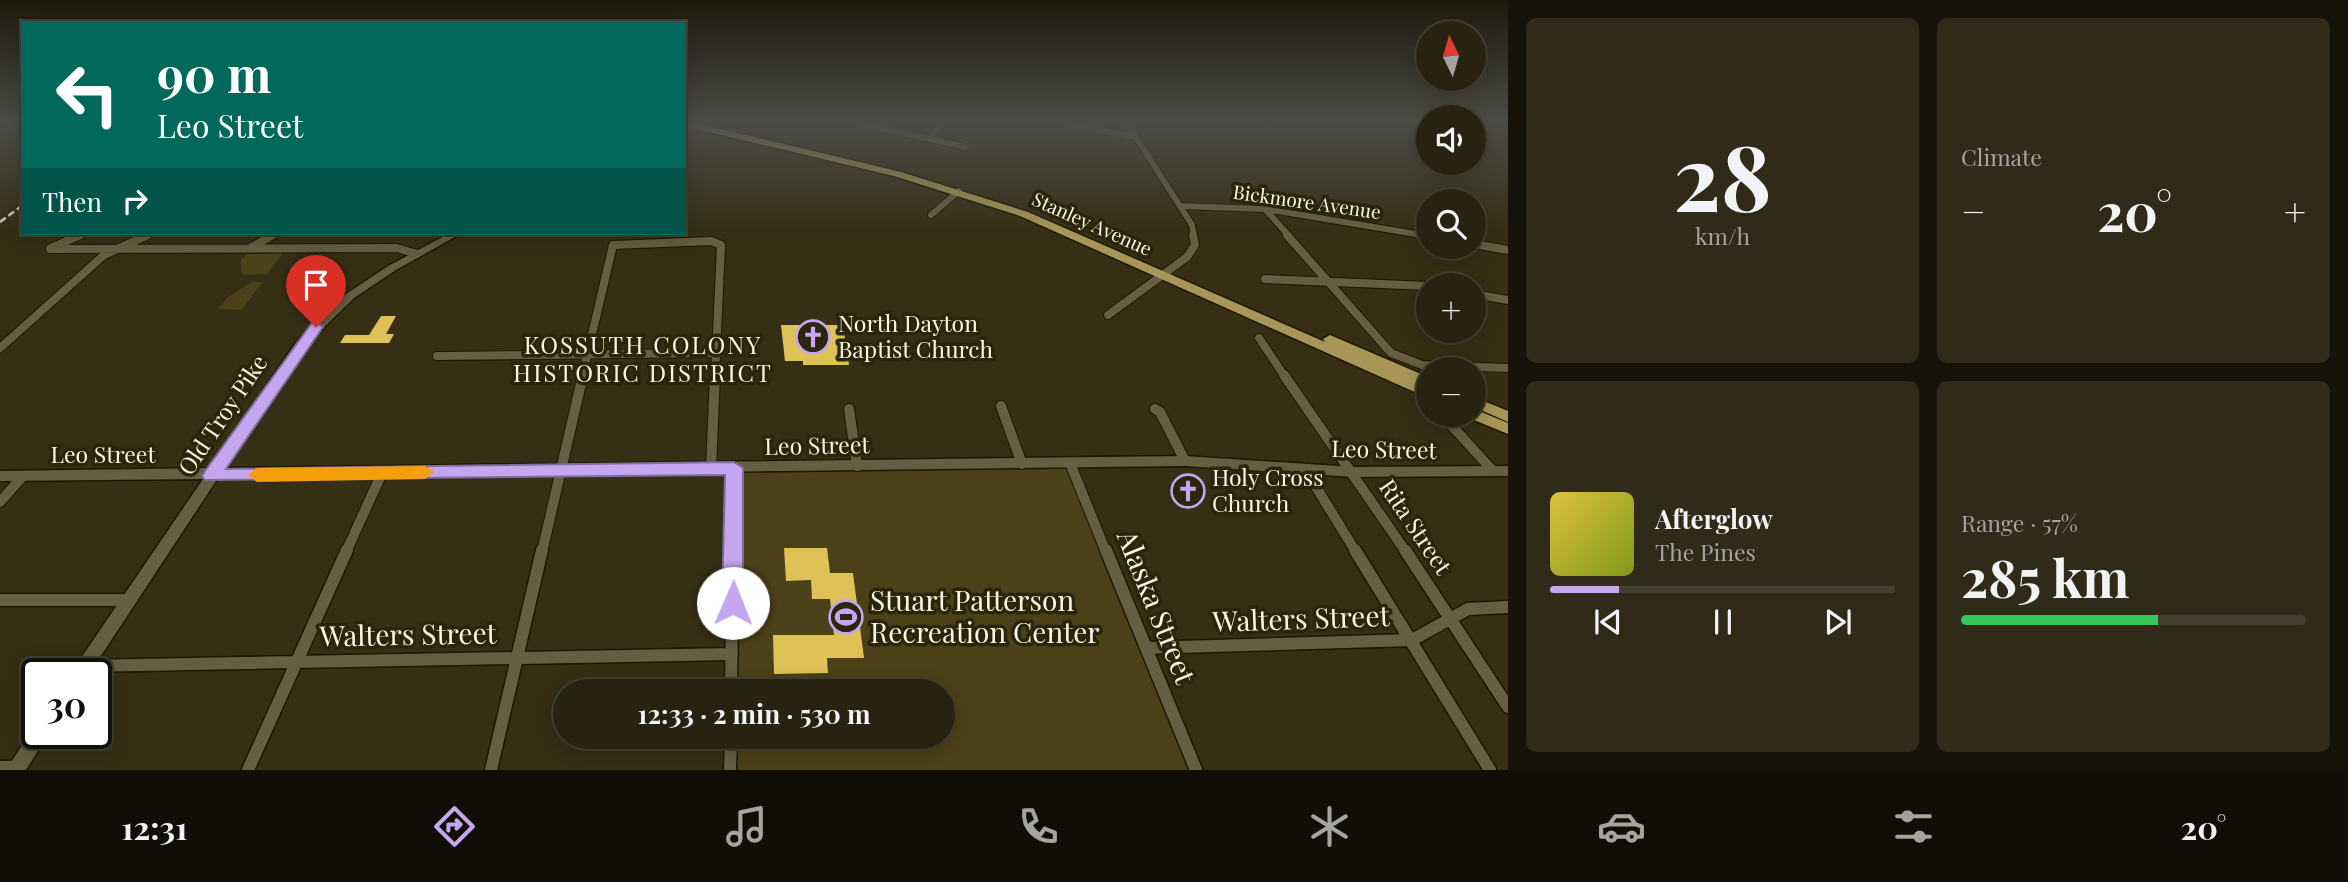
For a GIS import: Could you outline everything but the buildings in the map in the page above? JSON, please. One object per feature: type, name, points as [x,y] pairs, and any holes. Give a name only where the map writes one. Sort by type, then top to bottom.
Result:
[{"type":"main road","name":"Stanley Avenue","points":[[837,159],[905,175],[1024,214],[1416,377]]},
{"type":"main road","name":"Stanley Avenue","points":[[864,159],[974,188],[1032,209],[1416,388]]},
{"type":"main road","points":[[1486,407],[1508,417]]},
{"type":"main road","points":[[1486,419],[1508,429]]},
{"type":"main road","points":[[11,768],[27,749]]},
{"type":"street","points":[[1108,315],[1187,257],[1195,245],[1195,232],[1149,159]]},
{"type":"street","points":[[931,215],[959,191]]},
{"type":"street","name":"Bickmore Avenue","points":[[1180,206],[1265,209],[1416,234]]},
{"type":"street","points":[[1265,209],[1381,345],[1408,361],[1431,366],[1508,368]]},
{"type":"street","points":[[79,235],[50,249],[397,248],[417,254]]},
{"type":"street","points":[[0,348],[113,249],[146,235]]},
{"type":"street","points":[[250,248],[273,235]]},
{"type":"street","name":"Old Troy Pike","points":[[90,658],[211,476],[316,327],[360,289],[453,235]]},
{"type":"street","points":[[491,770],[613,245],[623,241],[719,243],[721,248],[711,469]]},
{"type":"street","points":[[1486,246],[1508,250]]},
{"type":"street","points":[[1265,279],[1416,286]]},
{"type":"street","points":[[1486,296],[1508,300]]},
{"type":"street","name":"Rita Street","points":[[1259,338],[1353,472],[1508,707]]},
{"type":"street","points":[[437,356],[717,353]]},
{"type":"street","points":[[1001,407],[1022,464]]},
{"type":"street","points":[[849,409],[857,466]]},
{"type":"street","points":[[1155,409],[1160,412],[1185,461]]},
{"type":"street","points":[[1453,427],[1493,471]]},
{"type":"street","name":"Leo Street","points":[[0,476],[211,476],[1185,461],[1353,472],[1508,471]]},
{"type":"street","name":"Alaska Street","points":[[1070,463],[1196,770]]},
{"type":"street","points":[[731,679],[734,468]]},
{"type":"street","points":[[1305,469],[1490,770]]},
{"type":"street","points":[[248,770],[382,473]]},
{"type":"street","points":[[0,502],[23,476]]},
{"type":"street","points":[[0,600],[129,600]]},
{"type":"street","name":"Walters Street","points":[[1146,648],[1412,640],[1474,608],[1508,607]]},
{"type":"street","name":"Walters Street","points":[[112,669],[297,662],[732,654]]},
{"type":"street","points":[[730,770],[731,749]]},
{"type":"shaded area","points":[[283,253],[267,274],[242,275],[241,259],[247,254]]},
{"type":"shaded area","points":[[252,282],[263,282],[241,310],[218,309],[228,297]]},
{"type":"shaded area","points":[[1070,463],[1196,770],[730,770],[731,749],[955,749],[955,679],[731,679],[734,468]]},
{"type":"railway","points":[[0,222],[21,206]]},
{"type":"slow traffic","points":[[257,475],[425,472]]},
{"type":"place","name":"North Dayton Baptist Church","points":[[813,337]]},
{"type":"place","name":"Holy Cross Church","points":[[1188,491]]},
{"type":"place","name":"Stuart Patterson Recreation Center","points":[[846,617]]},
{"type":"district","name":"KOSSUTH COLONY HISTORIC DISTRICT","points":[[643,360]]},
{"type":"route","points":[[316,327],[297,350],[211,476],[734,468],[733,603]]}]
